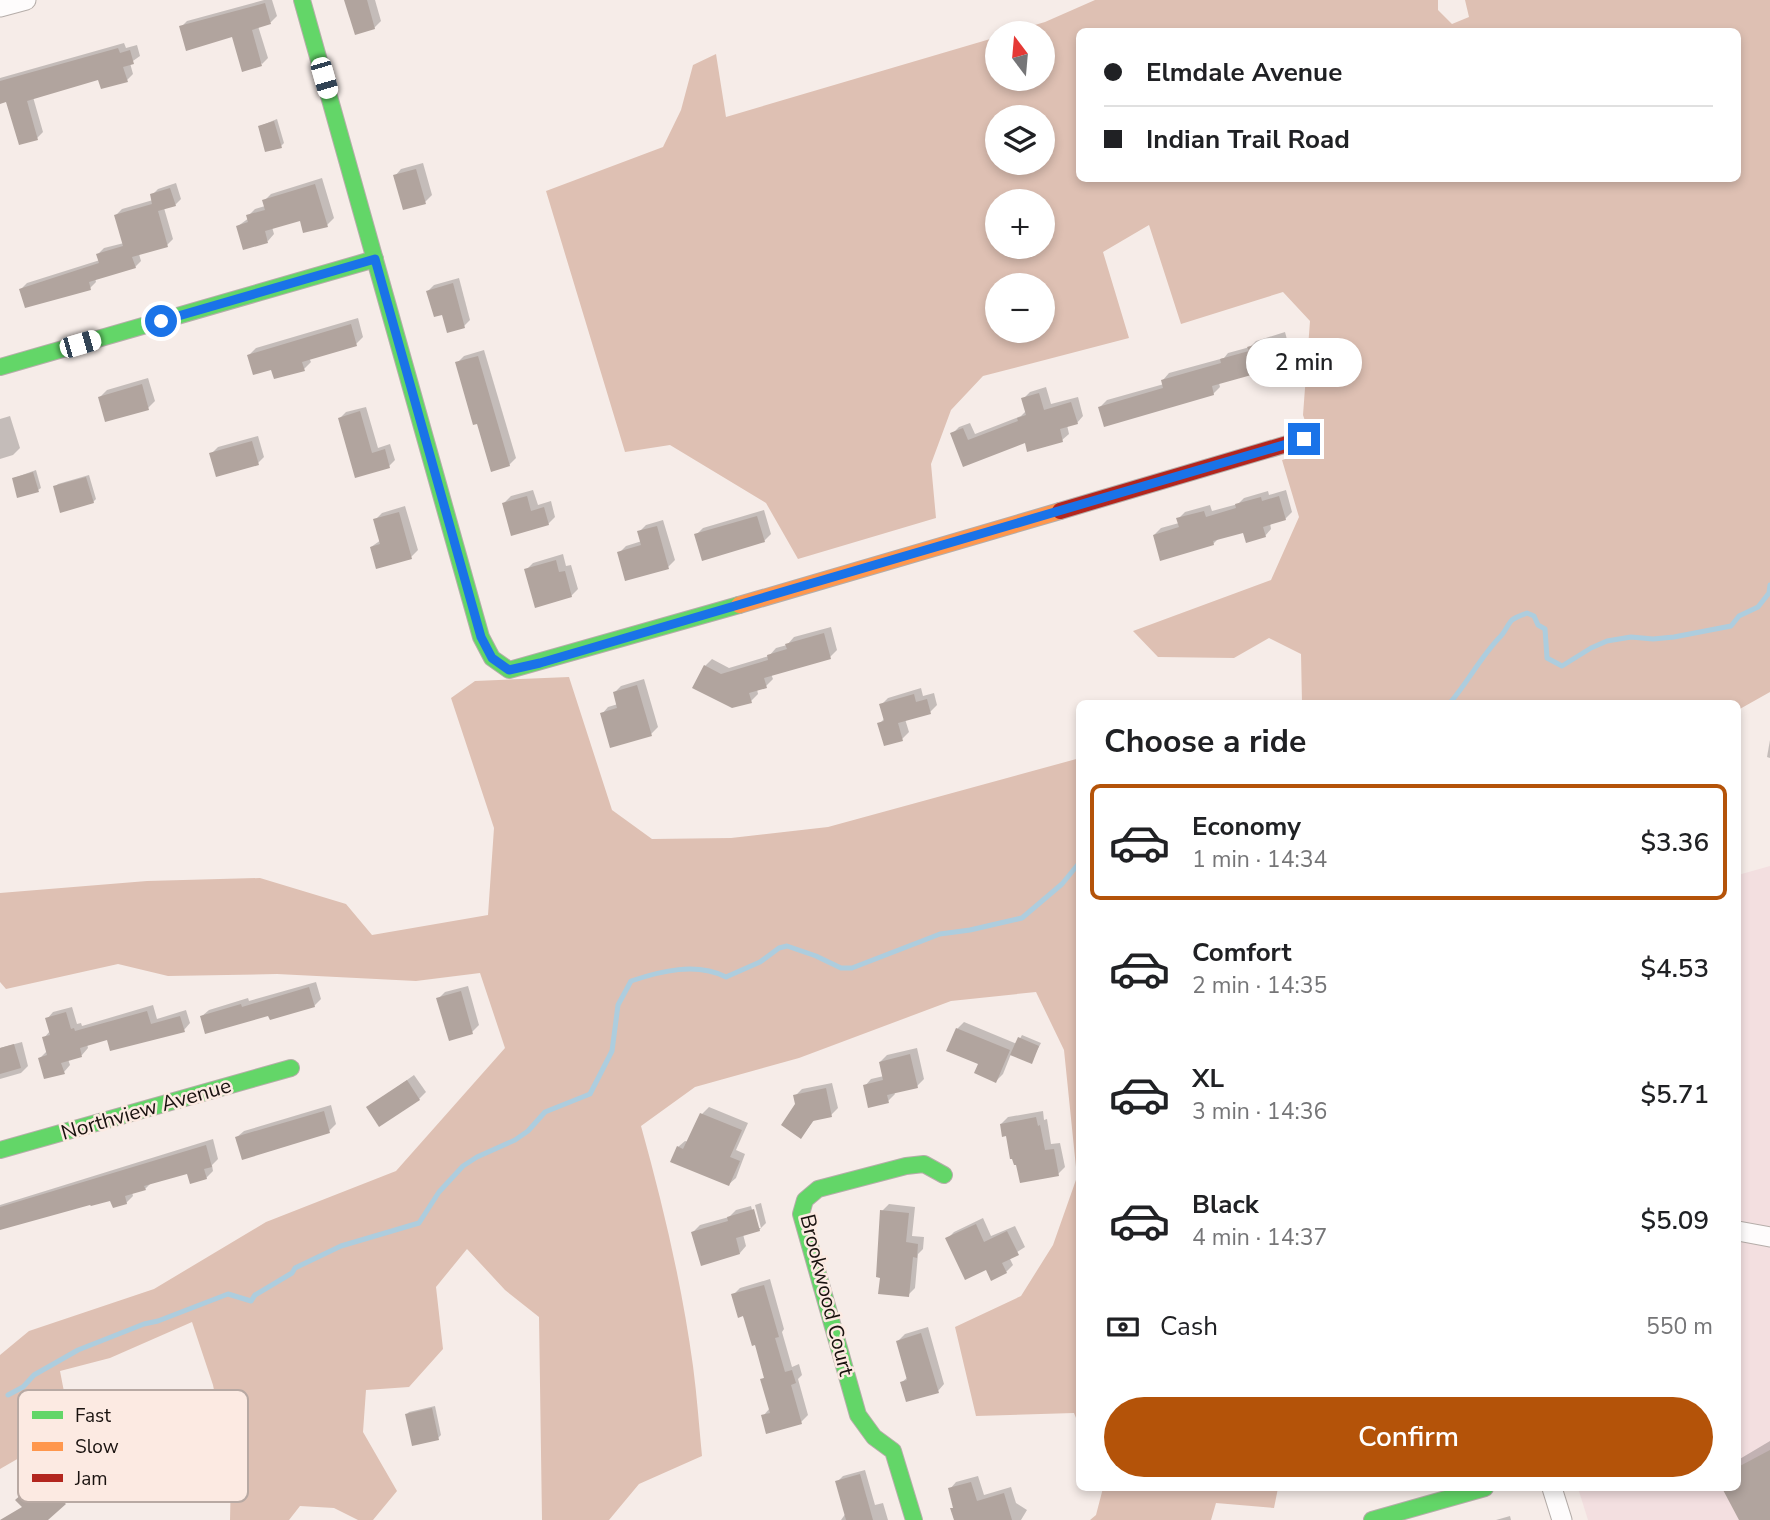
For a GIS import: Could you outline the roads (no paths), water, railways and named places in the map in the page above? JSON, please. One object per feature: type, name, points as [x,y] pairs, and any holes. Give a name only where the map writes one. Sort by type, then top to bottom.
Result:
[{"type":"street","points":[[0,7],[26,0]]},
{"type":"street","points":[[302,0],[481,637],[492,658],[509,670],[1304,439]]},
{"type":"street","points":[[0,367],[375,259]]},
{"type":"street","name":"Northview Avenue","points":[[0,1150],[291,1068]]},
{"type":"street","name":"Brookwood Court","points":[[914,1520],[893,1451],[874,1437],[858,1415],[801,1214],[805,1200],[818,1189],[906,1166],[924,1164],[944,1175]]},
{"type":"street","points":[[1741,1232],[1770,1237]]},
{"type":"street","points":[[1372,1520],[1429,1495],[1461,1491]]},
{"type":"street","points":[[1553,1491],[1562,1520]]},
{"type":"waterway","points":[[1452,700],[1510,622],[1527,613],[1534,616],[1538,625],[1545,629],[1547,658],[1562,666],[1607,641],[1631,637],[1674,637],[1731,626],[1739,616],[1758,607],[1769,593],[1770,585]]},
{"type":"waterway","points":[[8,1395],[23,1387],[34,1375],[78,1350],[228,1294],[251,1301],[255,1295],[292,1273],[295,1268],[341,1246],[419,1223],[439,1192],[463,1166],[515,1140],[528,1131],[545,1112],[590,1094],[612,1051],[618,1005],[631,981],[666,971],[691,969],[715,972],[726,977],[787,946],[841,968],[852,968],[940,934],[1022,918],[1062,884],[1076,867]]}]
